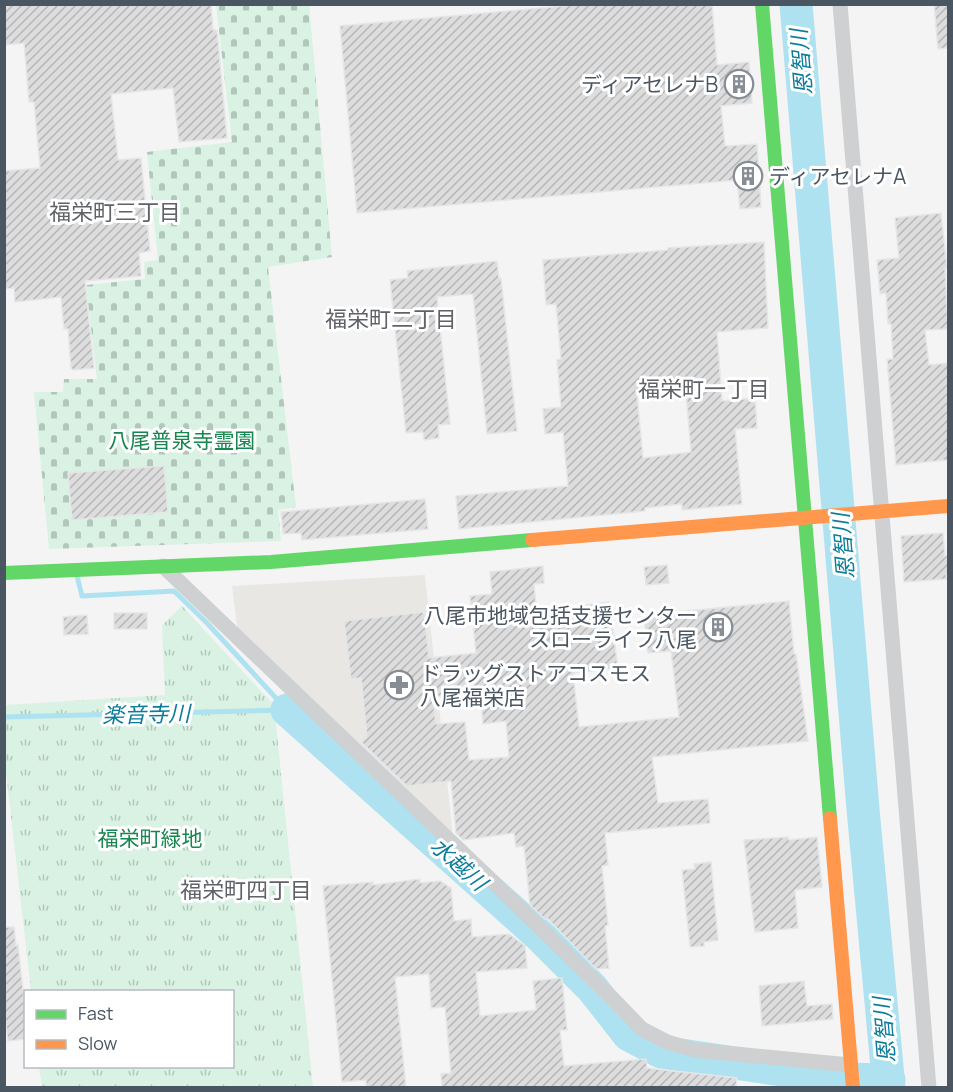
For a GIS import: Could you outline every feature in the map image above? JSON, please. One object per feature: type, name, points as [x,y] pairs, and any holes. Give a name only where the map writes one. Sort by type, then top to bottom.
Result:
[{"type":"street","points":[[762,4],[811,518],[853,1088]]},
{"type":"street","points":[[840,4],[879,512],[929,1088]]},
{"type":"street","points":[[4,573],[271,562],[948,506]]},
{"type":"street","points":[[163,566],[500,888],[642,1029],[667,1042],[694,1050],[851,1067]]},
{"type":"shaded area","points":[[425,575],[453,836],[238,634],[232,586]]},
{"type":"green space","name":"八尾普泉寺霊園","points":[[216,5],[309,5],[332,257],[268,267],[296,507],[278,510],[281,541],[49,549],[34,392],[63,392],[64,379],[97,379],[86,285],[145,279],[144,262],[158,260],[147,152],[232,142]]},
{"type":"green space","name":"福栄町緑地","points":[[182,606],[274,705],[313,1087],[42,1087],[39,1068],[234,1068],[234,990],[31,990],[5,763],[5,705],[165,695],[162,625]]},
{"type":"building","points":[[211,4],[213,30],[217,30],[227,138],[179,142],[173,88],[111,94],[118,160],[141,158],[150,251],[139,253],[141,276],[85,281],[94,368],[73,370],[71,368],[68,329],[64,329],[61,297],[15,302],[14,288],[4,289],[4,171],[40,168],[34,102],[29,102],[24,43],[4,45],[4,5]]},
{"type":"building","points":[[586,4],[712,4],[717,65],[749,62],[752,103],[721,106],[725,146],[757,144],[761,207],[740,209],[737,180],[357,213],[340,26]]},
{"type":"building","points":[[934,4],[948,4],[948,48],[938,49]]},
{"type":"building","points":[[941,213],[947,268],[945,268],[948,329],[925,330],[929,365],[948,363],[948,460],[896,465],[887,359],[893,359],[891,324],[888,324],[886,293],[880,294],[877,260],[899,258],[895,218]]},
{"type":"building","points":[[764,242],[768,328],[717,332],[722,401],[755,398],[757,428],[735,429],[742,504],[682,510],[682,504],[645,508],[645,511],[459,529],[456,496],[568,486],[563,432],[545,434],[543,409],[561,407],[557,360],[561,359],[556,304],[546,305],[543,260],[668,250],[668,248]],"holes":[[[686,392],[691,452],[643,458],[637,395]]]},
{"type":"building","points":[[497,261],[499,278],[501,278],[517,431],[487,434],[473,294],[437,297],[450,424],[438,425],[439,438],[424,440],[423,432],[406,433],[390,280],[408,278],[407,271]]},
{"type":"building","points":[[164,466],[168,512],[72,520],[68,473]]},
{"type":"building","points":[[425,499],[428,529],[302,540],[301,533],[283,534],[281,512]]},
{"type":"building","points":[[943,533],[945,556],[948,555],[947,579],[904,582],[901,536]]},
{"type":"building","points":[[667,565],[669,583],[646,585],[644,567]]},
{"type":"building","points":[[543,566],[544,583],[534,584],[537,615],[585,610],[585,605],[609,602],[618,668],[573,673],[579,727],[679,717],[671,651],[648,653],[644,615],[789,601],[794,654],[796,654],[808,741],[652,757],[658,803],[708,799],[710,823],[605,833],[608,865],[602,866],[608,925],[605,926],[609,968],[596,969],[548,919],[545,919],[530,905],[524,846],[516,847],[514,833],[463,840],[456,833],[451,781],[407,786],[361,742],[367,736],[361,678],[351,679],[344,621],[424,612],[429,658],[476,653],[470,596],[492,594],[490,572]],"holes":[[[480,691],[483,724],[506,721],[509,757],[469,760],[465,722],[436,724],[433,697]]]},
{"type":"building","points":[[114,613],[147,613],[147,629],[114,629]]},
{"type":"building","points":[[87,615],[88,634],[64,635],[63,617]]},
{"type":"building","points":[[788,837],[789,840],[817,837],[822,887],[795,890],[798,928],[755,932],[744,840]]},
{"type":"building","points":[[711,862],[718,940],[704,942],[704,946],[690,947],[682,870],[695,869],[694,864]]},
{"type":"building","points":[[420,879],[420,883],[440,881],[451,888],[454,921],[471,919],[472,937],[509,934],[525,946],[527,968],[476,972],[480,1016],[536,1010],[533,981],[562,978],[567,1030],[560,1030],[564,1066],[646,1059],[647,1068],[737,1078],[736,1088],[442,1088],[441,1074],[451,1073],[445,1007],[431,1008],[429,974],[395,977],[406,1088],[366,1088],[366,1080],[342,1082],[323,886],[373,882],[373,885]]},
{"type":"building","points":[[4,927],[14,927],[24,999],[24,1039],[8,1041],[4,1008]]},
{"type":"building","points":[[804,981],[807,1006],[832,1004],[833,1019],[762,1026],[759,986]]},
{"type":"waterway","name":"恩智川","points":[[796,4],[863,809],[889,1088]]},
{"type":"waterway","name":"水越川","points":[[77,576],[82,596],[174,591],[207,623],[287,710]]},
{"type":"waterway","name":"楽音寺川","points":[[4,717],[287,710]]},
{"type":"waterway","name":"水越川","points":[[287,710],[540,936],[592,988],[629,1035],[661,1052],[842,1079],[889,1080]]},
{"type":"traffic: fast","points":[[762,4],[830,818]]},
{"type":"traffic: fast","points":[[4,573],[271,562],[532,540]]},
{"type":"traffic: slow","points":[[532,540],[948,506]]},
{"type":"traffic: slow","points":[[830,818],[853,1088]]},
{"type":"place","name":"ディアセレナB","points":[[739,84]]},
{"type":"place","name":"ディアセレナA","points":[[748,176]]},
{"type":"place","name":"八尾市地域包括支援センター スローライフ八尾","points":[[718,627]]},
{"type":"place","name":"ドラッグストアコスモス 八尾福栄店","points":[[399,685]]},
{"type":"district","name":"福栄町三丁目","points":[[115,212]]},
{"type":"district","name":"福栄町二丁目","points":[[391,319]]},
{"type":"district","name":"福栄町一丁目","points":[[704,389]]},
{"type":"district","name":"福栄町四丁目","points":[[246,890]]}]
